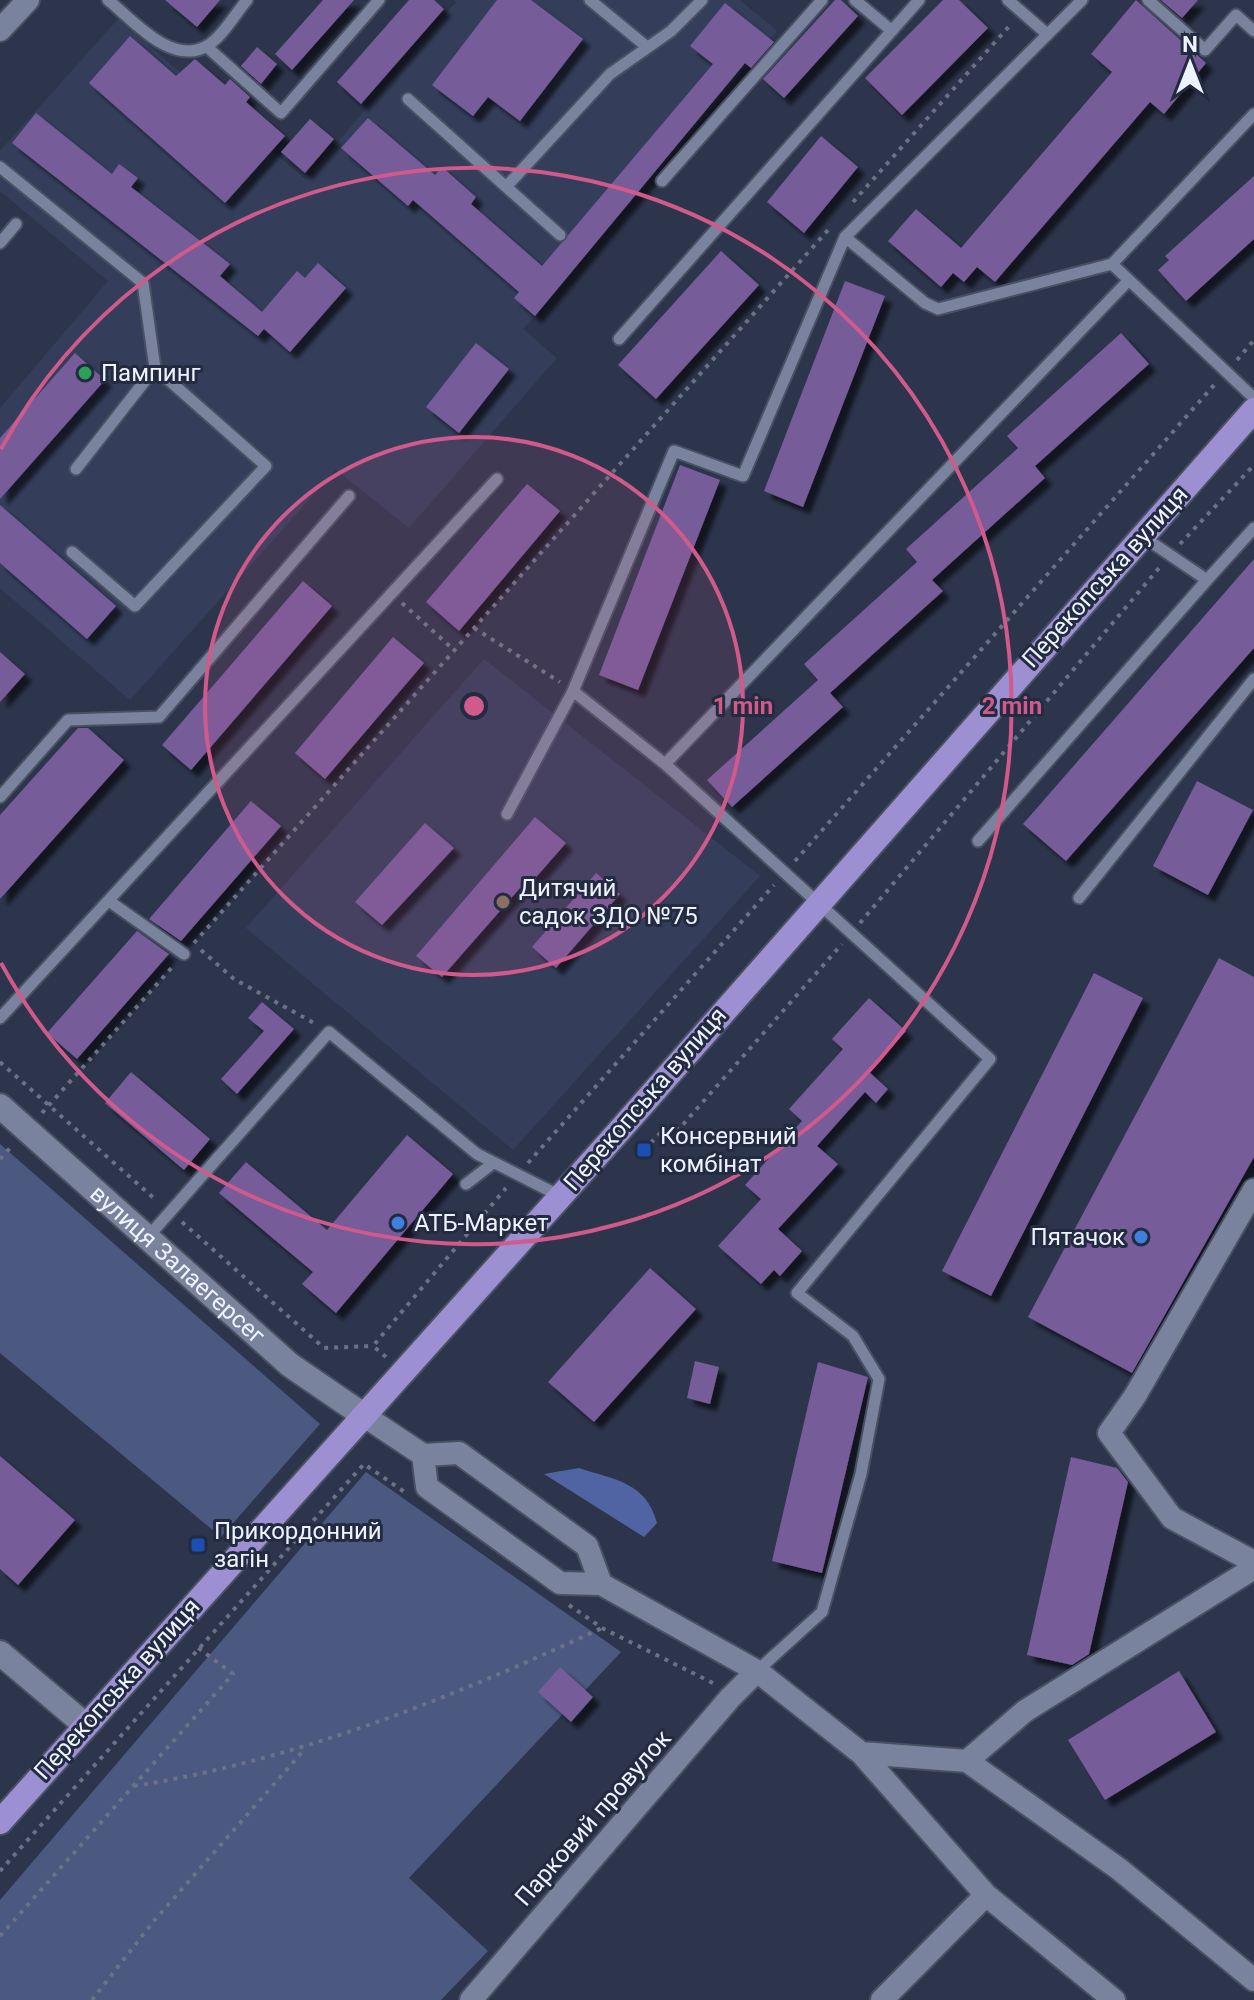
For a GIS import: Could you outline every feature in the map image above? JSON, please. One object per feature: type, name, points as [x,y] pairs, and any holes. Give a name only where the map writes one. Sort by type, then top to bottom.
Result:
[{"type":"main road","name":"Перекопська вулиця","points":[[0,1822],[84,1724],[560,1196],[1254,410]]},
{"type":"main road","name":"вулиця Залаегерсег","points":[[0,1106],[290,1365],[363,1415]]},
{"type":"main road","points":[[1,1656],[84,1724]]},
{"type":"street","points":[[0,30],[28,0]]},
{"type":"street","points":[[1254,1190],[1135,1396],[1109,1433],[1172,1518],[1254,1562]]},
{"type":"street","points":[[363,1415],[423,1455],[459,1453],[587,1546],[601,1584]]},
{"type":"street","points":[[423,1455],[427,1487],[560,1583],[601,1584],[757,1671],[861,1753],[986,1895],[1114,2000]]},
{"type":"street","points":[[967,1761],[1025,1711],[1254,1568]]},
{"type":"street","name":"Парковий провулок","points":[[471,2000],[730,1698],[757,1671]]},
{"type":"street","points":[[861,1753],[967,1761],[1119,1869],[1254,1980]]},
{"type":"street","points":[[882,2000],[986,1895]]},
{"type":"lane","points":[[108,0],[154,38],[175,48],[207,47],[281,113],[379,0]]},
{"type":"lane","points":[[207,47],[247,0]]},
{"type":"lane","points":[[590,0],[647,47]]},
{"type":"lane","points":[[506,187],[610,74],[671,31],[702,0]]},
{"type":"lane","points":[[662,181],[822,0]]},
{"type":"lane","points":[[855,0],[892,31]]},
{"type":"lane","points":[[619,339],[919,0]]},
{"type":"lane","points":[[1008,0],[1047,34]]},
{"type":"lane","points":[[507,814],[573,691],[674,451],[743,476],[845,237],[1082,0]]},
{"type":"lane","points":[[1148,0],[1205,50],[1236,15],[1254,31]]},
{"type":"lane","points":[[408,99],[560,235]]},
{"type":"lane","points":[[845,237],[925,303],[938,309],[1112,264],[1254,114]]},
{"type":"lane","points":[[0,167],[143,283],[155,368],[266,466],[135,606],[72,552]]},
{"type":"lane","points":[[0,243],[16,224]]},
{"type":"lane","points":[[1112,264],[1254,398]]},
{"type":"lane","points":[[665,764],[1129,280]]},
{"type":"lane","points":[[76,469],[155,368]]},
{"type":"lane","points":[[0,1018],[497,479]]},
{"type":"lane","points":[[0,797],[68,720],[159,717],[349,496]]},
{"type":"lane","points":[[978,841],[1254,528]]},
{"type":"lane","points":[[1141,536],[1207,580]]},
{"type":"lane","points":[[1079,898],[1254,679]]},
{"type":"lane","points":[[573,691],[665,764],[990,1059],[797,1293],[853,1336],[879,1379],[861,1474],[822,1612],[757,1671]]},
{"type":"lane","points":[[109,901],[184,954]]},
{"type":"lane","points":[[147,1238],[329,1032],[492,1164],[560,1196]]},
{"type":"lane","points":[[466,1184],[492,1164]]},
{"type":"path","points":[[843,213],[1022,12]]},
{"type":"path","points":[[26,1131],[833,225]]},
{"type":"path","points":[[386,1357],[373,1346],[517,1175],[1254,340]]},
{"type":"path","points":[[644,1150],[664,1129],[679,1129],[852,932],[1169,556],[1254,465]]},
{"type":"path","points":[[392,593],[454,650]]},
{"type":"path","points":[[474,628],[573,691]]},
{"type":"path","points":[[193,943],[234,979],[329,1032]]},
{"type":"path","points":[[0,1871],[197,1647],[364,1464]]},
{"type":"path","points":[[134,1786],[208,1774],[306,1748],[489,1680],[602,1628],[712,1681],[730,1698]]},
{"type":"path","points":[[0,1936],[233,1674],[197,1647]]},
{"type":"path","points":[[92,2000],[153,1922],[306,1748]]},
{"type":"shaded area","points":[[454,0],[740,0],[777,31],[523,329],[557,358],[409,528],[336,470],[130,700],[0,588],[0,408],[108,281],[0,191],[0,151],[118,19],[306,180],[456,2]]},
{"type":"shaded area","name":"Дитячий садок ЗДО №75","points":[[484,659],[760,876],[513,1150],[246,928]]},
{"type":"shaded area","points":[[0,1144],[320,1424],[221,1537],[0,1353]]},
{"type":"shaded area","points":[[579,1468],[617,1480],[637,1491],[652,1509],[657,1523],[644,1537],[544,1474]]},
{"type":"shaded area","points":[[366,1472],[621,1652],[409,1878],[488,1951],[441,2000],[0,2000],[0,1900]]},
{"type":"building","points":[[165,0],[220,0],[197,27]]},
{"type":"building","points":[[323,0],[354,0],[292,70],[275,54]]},
{"type":"building","points":[[409,0],[434,0],[444,9],[361,104],[337,82]]},
{"type":"building","points":[[497,0],[531,0],[583,39],[520,121],[488,97],[473,116],[432,85]]},
{"type":"building","points":[[835,0],[841,0],[858,16],[784,98],[763,79]]},
{"type":"building","points":[[943,0],[959,0],[988,28],[902,115],[865,78]]},
{"type":"building","points":[[1136,0],[1206,63],[1164,114],[1150,102],[995,282],[977,267],[964,282],[953,273],[941,287],[888,241],[916,209],[961,248],[1112,72],[1091,54]]},
{"type":"building","points":[[1161,0],[1198,0],[1182,18]]},
{"type":"building","points":[[725,3],[774,42],[751,68],[745,63],[535,316],[514,298],[519,292],[413,200],[408,206],[341,148],[368,118],[435,175],[442,167],[476,197],[471,204],[542,266],[713,64],[690,46]]},
{"type":"building","points":[[130,36],[176,76],[195,59],[225,85],[230,79],[250,97],[246,102],[285,136],[225,203],[89,83]]},
{"type":"building","points":[[257,47],[277,64],[261,84],[241,66]]},
{"type":"building","points":[[36,113],[112,174],[119,164],[138,178],[131,187],[230,264],[220,276],[262,312],[297,271],[305,278],[318,263],[346,288],[290,352],[264,329],[258,336],[12,143]]},
{"type":"building","points":[[310,119],[334,139],[305,173],[281,152]]},
{"type":"building","points":[[821,136],[858,167],[804,233],[767,202]]},
{"type":"building","points":[[1254,176],[1254,239],[1186,301],[1158,270],[1169,260],[1165,256]]},
{"type":"building","points":[[721,251],[759,285],[656,399],[618,365]]},
{"type":"building","points":[[845,281],[885,296],[803,507],[764,491]]},
{"type":"building","points":[[1121,333],[1149,364],[1035,466],[1045,478],[932,580],[943,591],[830,693],[843,707],[732,807],[707,780],[818,680],[804,664],[917,562],[906,549],[1018,448],[1007,436]]},
{"type":"building","points":[[476,343],[509,369],[459,433],[426,407]]},
{"type":"building","points":[[75,353],[105,380],[0,499],[0,438]]},
{"type":"building","points":[[680,465],[720,480],[638,690],[599,675]]},
{"type":"building","points":[[527,484],[560,511],[459,631],[426,602]]},
{"type":"building","points":[[0,505],[116,606],[87,639],[0,563]]},
{"type":"building","points":[[1254,559],[1254,648],[1066,861],[1023,824]]},
{"type":"building","points":[[303,581],[332,606],[191,770],[162,745]]},
{"type":"building","points":[[393,637],[424,663],[325,779],[295,753]]},
{"type":"building","points":[[0,652],[25,674],[0,702]]},
{"type":"building","points":[[78,728],[88,728],[124,760],[0,899],[0,815]]},
{"type":"building","points":[[1197,781],[1253,810],[1208,895],[1153,866]]},
{"type":"building","points":[[251,801],[281,826],[181,941],[149,919]]},
{"type":"building","points":[[535,817],[566,843],[524,891],[520,888],[442,977],[416,956]]},
{"type":"building","points":[[425,823],[454,848],[382,925],[355,902]]},
{"type":"building","points":[[596,873],[620,894],[556,968],[532,947]]},
{"type":"building","points":[[137,931],[169,954],[77,1059],[47,1033]]},
{"type":"building","name":"Пятачок","points":[[1219,958],[1254,977],[1254,1157],[1132,1373],[1028,1317]]},
{"type":"building","points":[[1094,973],[1143,998],[991,1296],[942,1271]]},
{"type":"building","points":[[869,998],[906,1031],[869,1072],[888,1089],[876,1103],[865,1092],[817,1146],[838,1164],[778,1229],[802,1251],[780,1276],[774,1270],[761,1284],[718,1246],[761,1199],[745,1185],[802,1121],[789,1109],[843,1049],[832,1039]]},
{"type":"building","points":[[262,1002],[294,1029],[237,1094],[221,1079],[264,1031],[248,1018]]},
{"type":"building","points":[[131,1072],[210,1139],[184,1170],[105,1103]]},
{"type":"building","points":[[407,1135],[453,1174],[336,1313],[302,1284],[313,1272],[219,1193],[246,1162],[327,1230]]},
{"type":"building","points":[[650,1268],[696,1309],[594,1422],[548,1382]]},
{"type":"building","points":[[695,1361],[719,1367],[710,1404],[687,1398]]},
{"type":"building","points":[[818,1362],[868,1377],[822,1573],[772,1561]]},
{"type":"building","points":[[0,1456],[75,1520],[18,1585],[0,1569]]},
{"type":"building","points":[[1071,1457],[1117,1468],[1128,1482],[1089,1654],[1072,1665],[1027,1655]]},
{"type":"building","points":[[560,1667],[593,1697],[571,1722],[538,1692]]},
{"type":"building","points":[[1179,1671],[1216,1732],[1105,1800],[1068,1740]]},
{"type":"place","name":"Пампинг","points":[[85,373]]},
{"type":"place","name":"Дитячий садок ЗДО №75","points":[[503,902]]},
{"type":"place","name":"Консервний комбінат","points":[[644,1150]]},
{"type":"place","name":"АТБ-Маркет","points":[[398,1223]]},
{"type":"place","name":"Пятачок","points":[[1141,1237]]},
{"type":"place","name":"Прикордонний загін","points":[[198,1545]]}]
